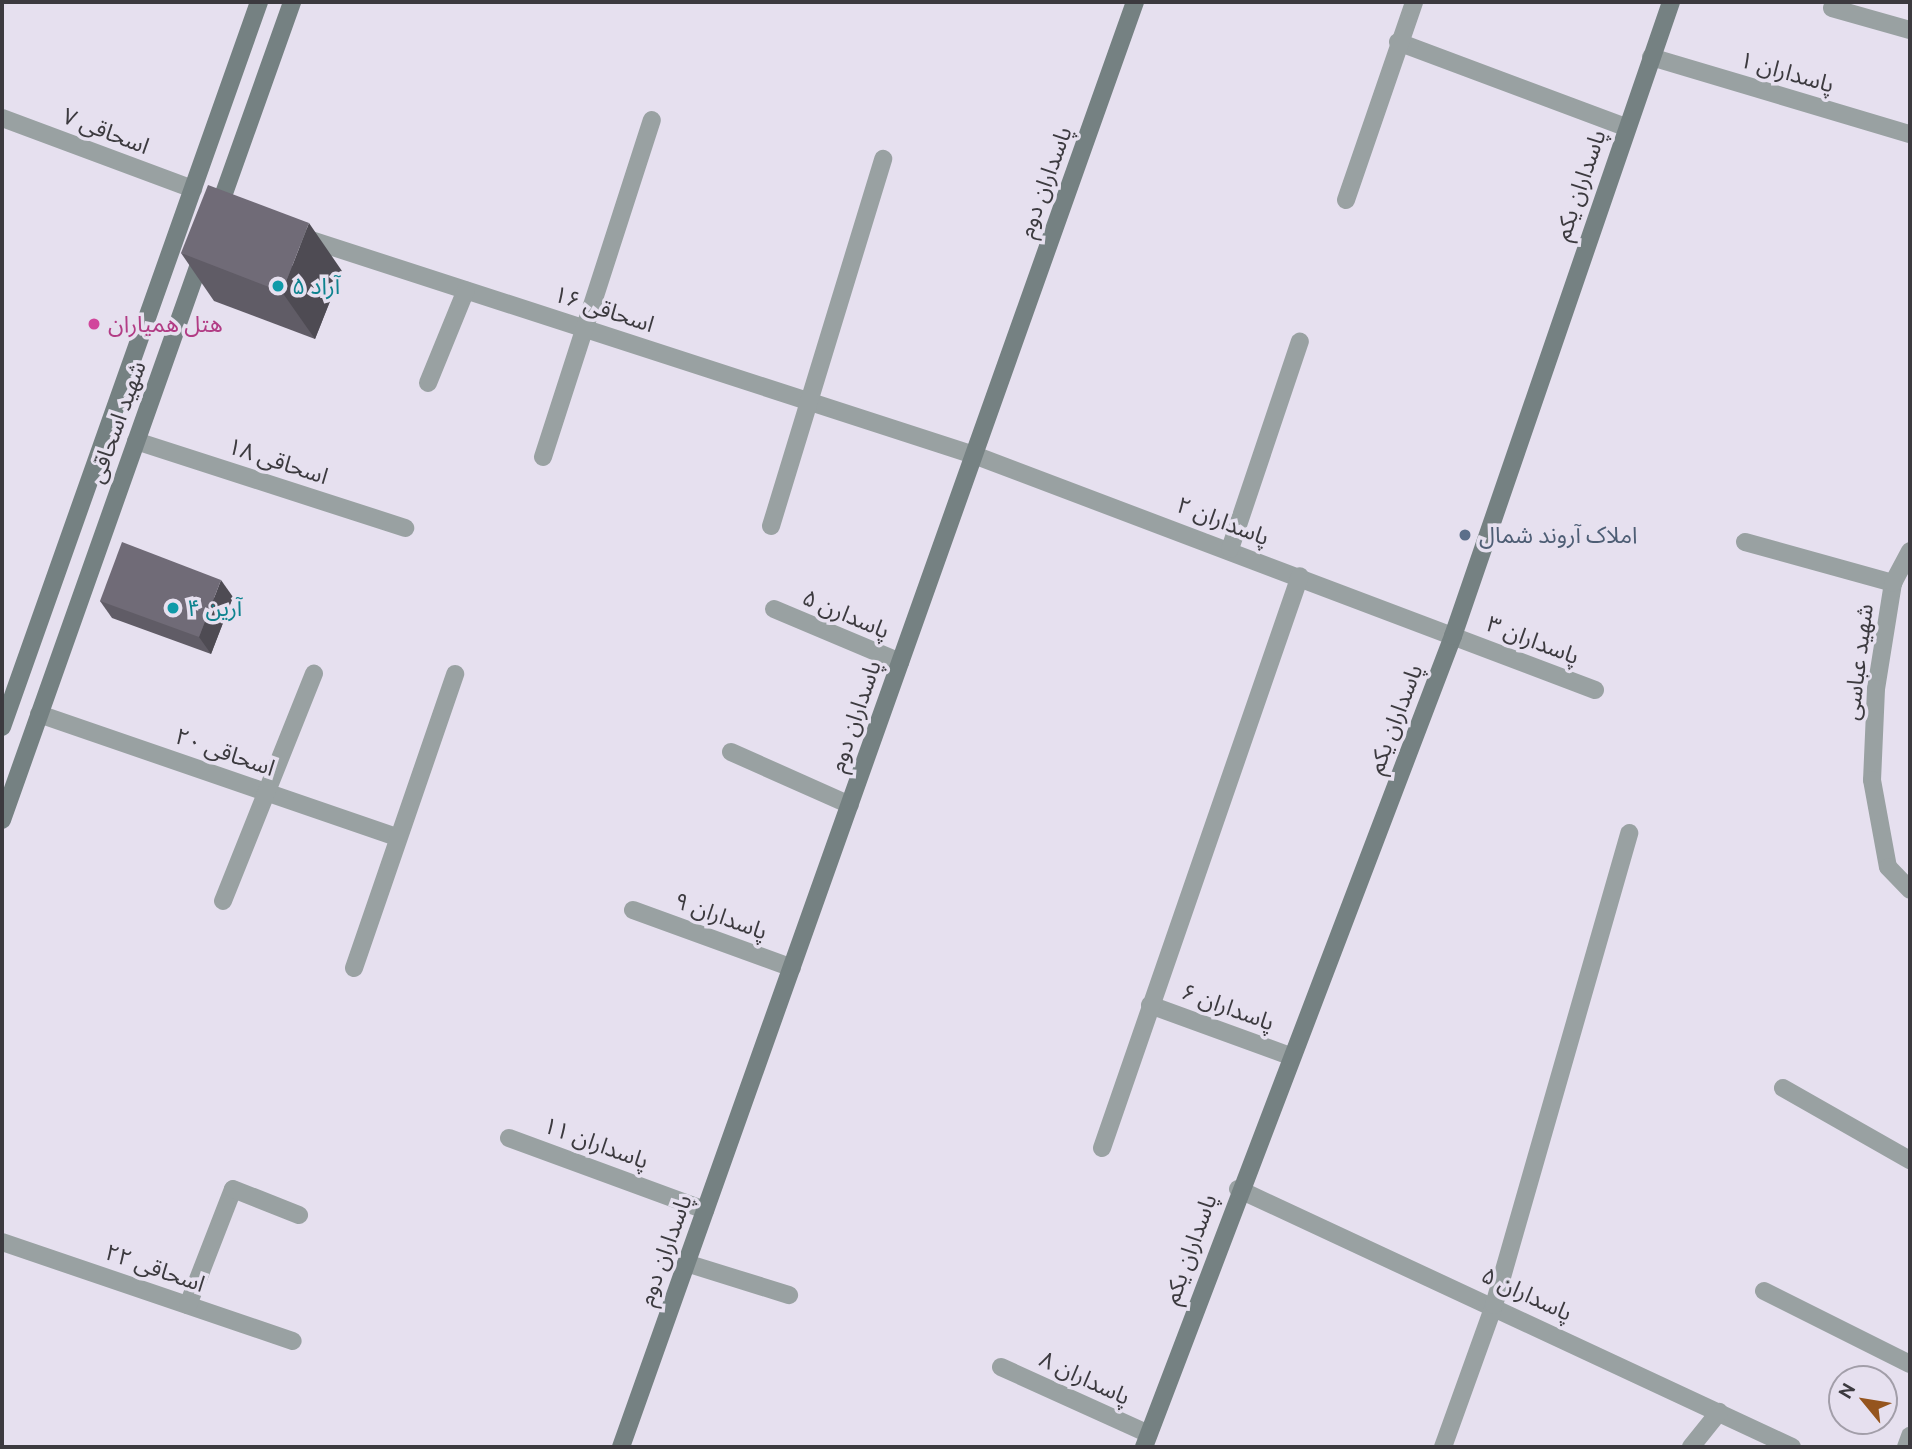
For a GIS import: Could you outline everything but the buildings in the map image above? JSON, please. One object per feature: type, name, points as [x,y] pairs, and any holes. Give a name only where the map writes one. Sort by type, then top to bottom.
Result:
[{"type":"street","name":"شهید اسحاقی","points":[[2,727],[8,692],[259,2]]},
{"type":"street","name":"شهید اسحاقی","points":[[2,820],[136,441],[225,213],[292,2]]},
{"type":"street","name":"پاسداران دوم","points":[[621,1447],[1135,2]]},
{"type":"street","points":[[1346,200],[1398,42],[1414,2]]},
{"type":"street","name":"پاسداران یکم","points":[[1147,1441],[1238,1189],[1453,636],[1625,127],[1671,2]]},
{"type":"street","points":[[1832,8],[1910,30]]},
{"type":"street","points":[[1398,42],[1625,127]]},
{"type":"street","name":"پاسداران ۱","points":[[1651,57],[1910,134]]},
{"type":"street","name":"اسحاقی ۷","points":[[2,118],[193,189]]},
{"type":"street","points":[[543,457],[652,120]]},
{"type":"street","points":[[771,526],[807,400],[883,159]]},
{"type":"street","name":"اسحاقی ۱۶","points":[[284,232],[974,455]]},
{"type":"street","points":[[428,383],[466,290]]},
{"type":"street","points":[[1230,549],[1300,341]]},
{"type":"street","name":"اسحاقی ۱۸","points":[[136,441],[405,528]]},
{"type":"street","name":"پاسداران ۲","points":[[974,455],[1230,549],[1453,636]]},
{"type":"street","name":"شهید عباسی","points":[[1745,542],[1893,583],[1876,689],[1872,780],[1888,867],[1910,890]]},
{"type":"street","points":[[1893,583],[1910,551]]},
{"type":"street","points":[[1102,1148],[1300,576]]},
{"type":"street","name":"پاسدارن ۵","points":[[774,609],[900,662]]},
{"type":"street","name":"پاسداران ۳","points":[[1453,636],[1595,690]]},
{"type":"street","points":[[223,901],[314,674]]},
{"type":"street","points":[[354,968],[394,836],[455,674]]},
{"type":"street","name":"اسحاقی ۲۰","points":[[39,714],[394,836]]},
{"type":"street","points":[[731,752],[849,806]]},
{"type":"street","points":[[1443,1447],[1494,1305],[1629,833]]},
{"type":"street","name":"پاسداران ۹","points":[[633,911],[792,968]]},
{"type":"street","name":"پاسداران ۶","points":[[1150,1005],[1290,1056]]},
{"type":"street","points":[[1783,1088],[1910,1160]]},
{"type":"street","name":"پاسداران ۱۱","points":[[509,1138],[705,1210]]},
{"type":"street","points":[[188,1306],[233,1189],[299,1215]]},
{"type":"street","name":"پاسداران ۵","points":[[1238,1189],[1494,1305],[1792,1447]]},
{"type":"street","name":"اسحاقی ۲۲","points":[[2,1242],[293,1341]]},
{"type":"street","points":[[686,1263],[789,1295]]},
{"type":"street","points":[[1764,1291],[1910,1364]]},
{"type":"street","name":"پاسداران ۸","points":[[1001,1367],[1147,1441]]},
{"type":"street","points":[[1691,1447],[1718,1412]]},
{"type":"street","points":[[1906,1447],[1910,1436]]},
{"type":"place","name":"آراد ۵","points":[[278,286]]},
{"type":"place","name":"هتل همیاران","points":[[94,324]]},
{"type":"place","name":"املاک آروند شمال","points":[[1465,535]]},
{"type":"place","name":"آرین ۴","points":[[173,608]]}]
